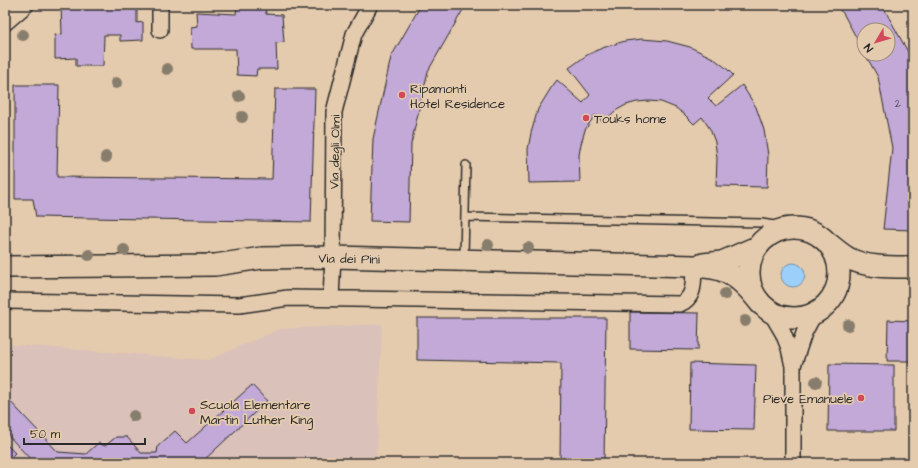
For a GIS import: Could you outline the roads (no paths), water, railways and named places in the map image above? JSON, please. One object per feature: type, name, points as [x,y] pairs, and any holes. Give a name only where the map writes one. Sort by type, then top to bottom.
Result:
[{"type":"street","points":[[5,23],[26,5]]},
{"type":"street","points":[[160,5],[160,30]]},
{"type":"street","name":"Via degli Olmi","points":[[331,298],[333,257],[334,112],[354,34],[370,5]]},
{"type":"street","points":[[792,463],[793,366],[789,348],[783,333],[752,291],[749,276],[751,261],[757,247],[775,232],[797,228],[819,236],[849,258],[880,267]]},
{"type":"street","points":[[828,243],[835,255],[839,268],[838,282],[833,295]]},
{"type":"street","name":"Via dei Pini","points":[[694,266],[722,262],[757,247]]},
{"type":"street","name":"Via dei Pini","points":[[5,267],[215,265],[262,258],[333,257],[694,266],[722,270],[733,276],[745,285],[765,308]]},
{"type":"street","points":[[5,300],[239,306],[288,298],[680,304],[687,301],[690,296],[694,266]]},
{"type":"street","points":[[765,308],[780,316],[803,318],[814,314],[825,306],[833,295],[850,279],[866,271],[880,267],[913,267]]},
{"type":"street","points":[[793,366],[804,333],[814,314]]},
{"type":"lane","points":[[464,260],[466,165]]},
{"type":"lane","points":[[465,217],[762,223],[785,229]]},
{"type":"water","points":[[793,263],[801,267],[805,275],[801,283],[793,287],[785,283],[781,275],[785,267]]},
{"type":"place","name":"Ripamonti Hotel Residence","points":[[402,95]]},
{"type":"place","name":"Touks home","points":[[586,118]]},
{"type":"place","name":"Pieve Emanuele","points":[[861,398]]},
{"type":"place","name":"Scuola Elementare Martin Luther King","points":[[192,411]]}]
